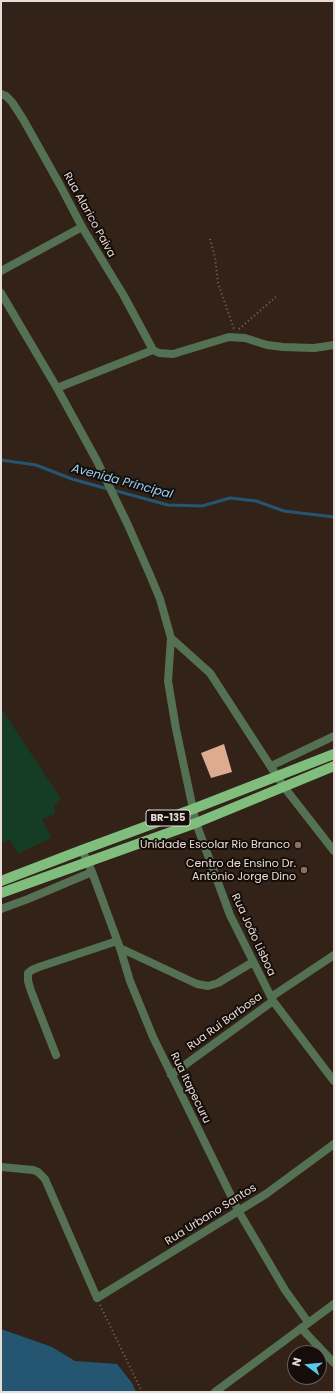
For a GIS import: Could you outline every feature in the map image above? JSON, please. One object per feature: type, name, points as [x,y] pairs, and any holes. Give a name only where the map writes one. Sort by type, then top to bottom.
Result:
[{"type":"main road","name":"BR-135","points":[[1,881],[334,754]]},
{"type":"main road","name":"BR-135","points":[[1,893],[90,867],[334,766]]},
{"type":"street","name":"Rua Alarico Paiva","points":[[1,94],[6,96],[12,102],[20,114],[82,227],[124,296],[153,350]]},
{"type":"street","points":[[1,272],[82,227]]},
{"type":"street","points":[[1,293],[58,388],[108,482],[160,599],[172,638],[210,674],[284,787],[334,850]]},
{"type":"street","points":[[58,388],[153,350],[159,353],[173,354],[228,338],[245,338],[267,345],[283,347],[314,348],[334,345]]},
{"type":"street","name":"Rua João Lisboa","points":[[172,638],[168,681],[176,730],[196,823],[230,915],[272,999],[334,1081]]},
{"type":"street","points":[[271,766],[334,736]]},
{"type":"street","name":"Rua Itapecuru","points":[[82,850],[90,867],[119,945],[139,1004],[171,1075],[239,1212],[285,1290],[308,1322]]},
{"type":"street","points":[[1,909],[28,899],[90,867]]},
{"type":"street","points":[[56,1055],[35,1003],[28,981],[28,973],[32,970],[119,945],[197,984],[208,986],[218,983],[253,962]]},
{"type":"street","name":"Rua Rui Barbosa","points":[[171,1075],[272,999],[334,955]]},
{"type":"street","name":"Rua Urbano Santos","points":[[97,1298],[239,1212],[334,1144]]},
{"type":"street","points":[[1,1167],[33,1170],[38,1172],[45,1180],[97,1298]]},
{"type":"street","points":[[215,1392],[334,1304]]},
{"type":"street","points":[[301,1328],[334,1363]]},
{"type":"path","points":[[210,238],[215,257],[218,283],[234,332],[277,296]]},
{"type":"path","points":[[97,1298],[142,1392]]},
{"type":"green space","points":[[1,708],[61,799],[54,806],[55,814],[42,819],[51,838],[18,854],[10,840],[1,843]]},
{"type":"water","points":[[1,1329],[52,1347],[75,1361],[117,1364],[132,1383],[136,1392],[1,1392]]},
{"type":"building","points":[[224,744],[232,772],[211,778],[201,753]]},
{"type":"waterway","name":"Avenida Principal","points":[[1,460],[36,465],[72,479],[108,489]]},
{"type":"waterway","name":"Avenida Principal","points":[[113,490],[168,505],[202,506],[230,498],[256,501],[284,511],[334,517]]},
{"type":"place","name":"Unidade Escolar Rio Branco","points":[[298,845]]},
{"type":"place","name":"Centro de Ensino Dr. Antônio Jorge Dino","points":[[304,870]]}]
